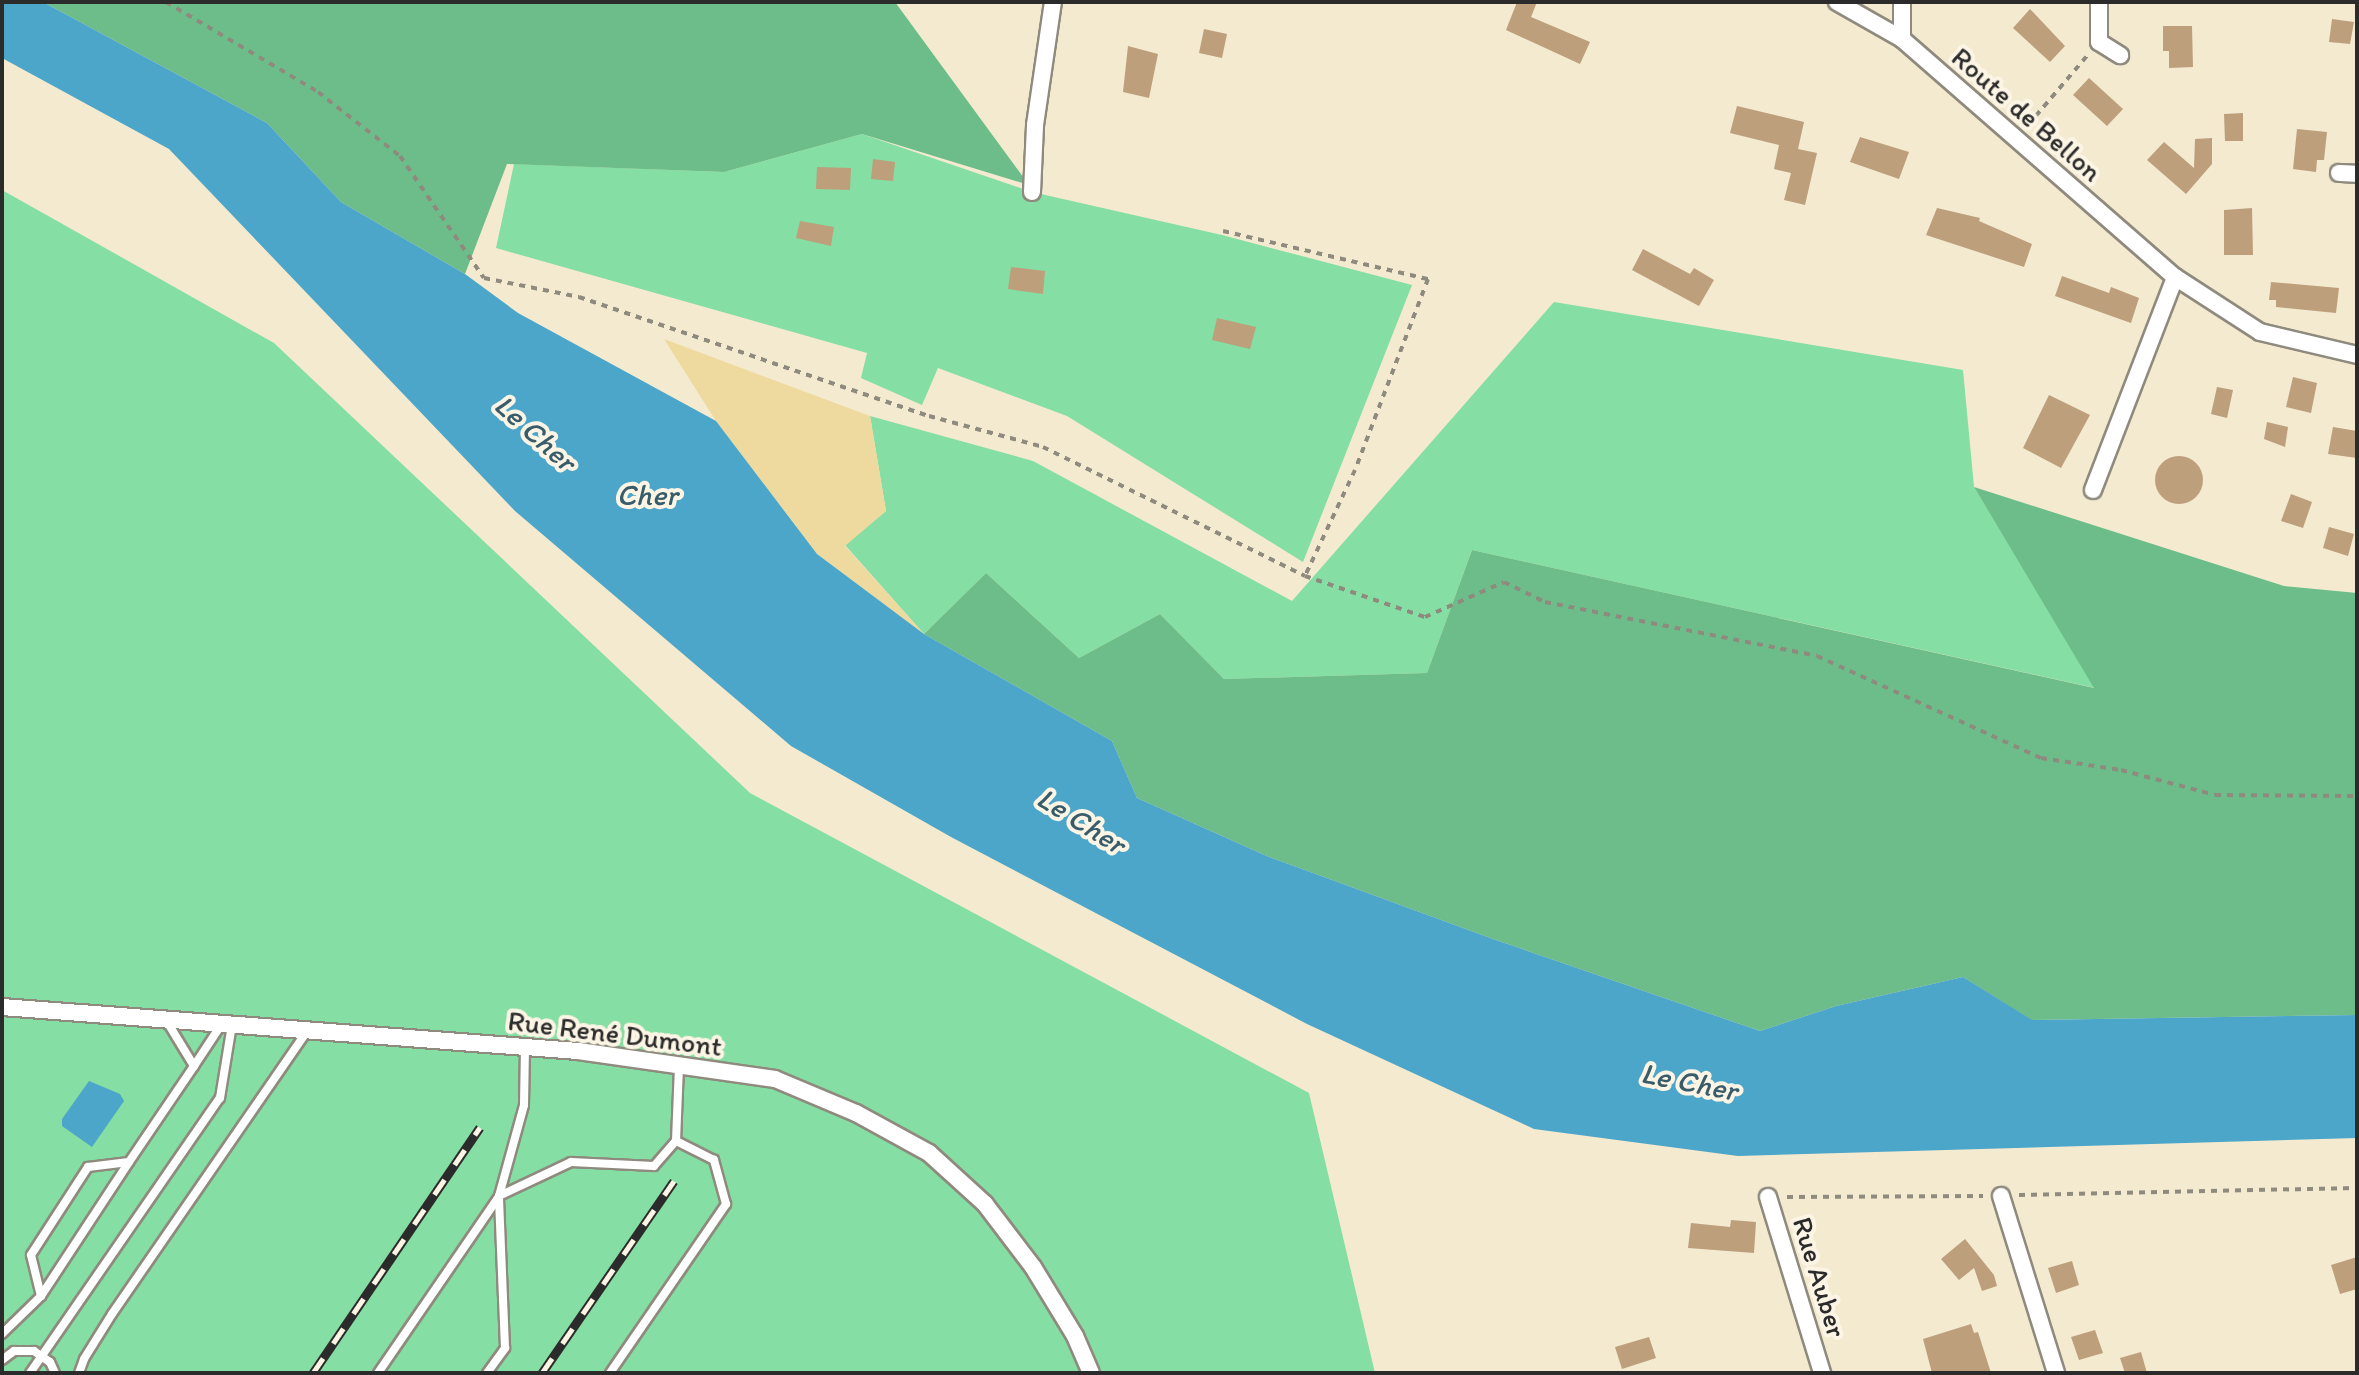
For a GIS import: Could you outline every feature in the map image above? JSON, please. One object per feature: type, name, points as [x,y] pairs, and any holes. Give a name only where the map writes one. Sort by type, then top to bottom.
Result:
[{"type":"street","points":[[1032,192],[1035,125],[1053,2]]},
{"type":"street","name":"Route de Bellon","points":[[1837,2],[1902,39],[2175,277],[2260,332],[2357,355]]},
{"type":"street","points":[[1902,2],[1902,39]]},
{"type":"street","points":[[2099,2],[2099,42],[2120,55]]},
{"type":"street","points":[[2339,173],[2357,174]]},
{"type":"street","points":[[2093,490],[2175,277]]},
{"type":"street","name":"Rue René Dumont","points":[[2,1007],[525,1047],[775,1079],[856,1113],[929,1153],[985,1204],[1033,1267],[1075,1336],[1091,1373]]},
{"type":"street","points":[[2001,1196],[2056,1373]]},
{"type":"street","name":"Rue Auber","points":[[1768,1197],[1822,1373]]},
{"type":"lane","points":[[166,1019],[194,1066]]},
{"type":"lane","points":[[2,1334],[41,1296],[194,1066],[227,1024]]},
{"type":"lane","points":[[30,1373],[220,1098],[227,1024]]},
{"type":"lane","points":[[79,1373],[84,1359],[112,1314],[307,1031]]},
{"type":"lane","points":[[487,1373],[505,1348],[499,1196],[524,1105],[525,1047]]},
{"type":"lane","points":[[378,1373],[499,1196],[571,1162],[654,1166],[676,1141],[679,1065]]},
{"type":"lane","points":[[610,1373],[726,1204],[714,1160],[676,1141]]},
{"type":"lane","points":[[41,1296],[31,1255],[88,1167],[129,1162]]},
{"type":"lane","points":[[2,1360],[24,1350],[42,1355],[55,1373]]},
{"type":"path","points":[[166,2],[318,92],[400,156],[484,278],[579,297],[929,416],[1043,447],[1305,576],[1425,617],[1504,582],[1545,602],[1817,656],[2041,758],[2121,770],[2215,795],[2357,796]]},
{"type":"path","points":[[2017,138],[2099,42]]},
{"type":"path","points":[[1223,231],[1428,279],[1355,470],[1305,576]]},
{"type":"path","points":[[1768,1197],[2001,1196],[2357,1188]]},
{"type":"green space","points":[[43,2],[895,2],[1029,185],[862,134],[724,172],[507,164],[465,274],[341,202],[267,123]]},
{"type":"green space","points":[[862,134],[1032,192],[1222,235],[1412,285],[1303,562],[1067,416],[938,368],[922,405],[861,378],[867,353],[496,248],[514,164],[724,172]]},
{"type":"green space","points":[[2,190],[274,343],[750,793],[1309,1093],[1375,1373],[2,1373]]},
{"type":"green space","points":[[1554,302],[1963,370],[1974,487],[2095,688],[1472,550],[1427,673],[1224,679],[1160,614],[1079,658],[986,573],[924,634],[845,545],[886,511],[870,416],[1033,461],[1292,601]]},
{"type":"green space","points":[[1974,487],[2284,586],[2357,593],[2357,1015],[2031,1020],[1963,977],[1836,1006],[1760,1031],[1493,939],[1269,857],[1137,798],[1112,741],[924,634],[986,573],[1079,658],[1160,614],[1224,679],[1427,673],[1472,550],[2094,688]]},
{"type":"sand","points":[[664,339],[870,416],[886,511],[845,546],[924,634],[817,554],[716,421]]},
{"type":"water","name":"Cher","points":[[2,2],[43,2],[267,123],[341,202],[465,274],[518,313],[716,421],[817,554],[924,634],[1112,741],[1137,798],[1269,857],[1493,939],[1760,1031],[1836,1006],[1963,977],[2032,1020],[2357,1015],[2357,1138],[1738,1156],[1534,1129],[1307,1024],[951,837],[791,746],[515,511],[169,149],[2,58]]},
{"type":"water","points":[[89,1081],[120,1094],[124,1101],[92,1147],[62,1126],[62,1119]]},
{"type":"building","points":[[1517,2],[1537,2],[1531,17],[1590,42],[1580,64],[1506,30]]},
{"type":"building","points":[[2030,9],[2065,46],[2050,62],[2013,28]]},
{"type":"building","points":[[2332,19],[2354,22],[2350,44],[2329,42]]},
{"type":"building","points":[[2163,26],[2192,26],[2193,67],[2169,68],[2169,51],[2163,51]]},
{"type":"building","points":[[1204,29],[1227,34],[1222,58],[1199,53]]},
{"type":"building","points":[[1128,46],[1158,54],[1149,98],[1123,92]]},
{"type":"building","points":[[2089,78],[2123,109],[2107,126],[2073,95]]},
{"type":"building","points":[[1737,106],[1804,122],[1798,149],[1817,153],[1805,205],[1784,200],[1791,173],[1774,169],[1779,145],[1730,133]]},
{"type":"building","points":[[2243,113],[2243,141],[2225,141],[2224,114]]},
{"type":"building","points":[[2297,129],[2327,132],[2324,160],[2317,160],[2316,172],[2293,169]]},
{"type":"building","points":[[1860,137],[1909,152],[1899,179],[1850,162]]},
{"type":"building","points":[[2212,138],[2212,164],[2186,194],[2147,160],[2164,142],[2194,168],[2195,139]]},
{"type":"building","points":[[873,159],[895,162],[893,181],[871,179]]},
{"type":"building","points":[[817,167],[851,168],[850,190],[816,189]]},
{"type":"building","points":[[1937,208],[1980,218],[1979,221],[2032,244],[2024,267],[1926,235]]},
{"type":"building","points":[[2252,208],[2253,255],[2224,255],[2224,210]]},
{"type":"building","points":[[800,221],[834,227],[831,246],[796,238]]},
{"type":"building","points":[[1643,249],[1690,274],[1694,268],[1714,280],[1699,306],[1632,270]]},
{"type":"building","points":[[1011,267],[1045,271],[1043,294],[1008,289]]},
{"type":"building","points":[[2062,276],[2109,293],[2111,287],[2139,298],[2131,323],[2055,296]]},
{"type":"building","points":[[2271,282],[2339,288],[2336,313],[2276,307],[2276,300],[2269,300]]},
{"type":"building","points":[[1217,318],[1256,327],[1250,349],[1212,340]]},
{"type":"building","points":[[2293,377],[2317,383],[2311,413],[2286,407]]},
{"type":"building","points":[[2217,387],[2233,390],[2227,418],[2211,414]]},
{"type":"building","points":[[2049,395],[2090,415],[2061,468],[2023,448]]},
{"type":"building","points":[[2267,422],[2288,427],[2285,447],[2264,439]]},
{"type":"building","points":[[2333,427],[2357,431],[2357,458],[2328,454]]},
{"type":"building","points":[[2179,456],[2196,463],[2203,480],[2196,497],[2179,504],[2162,497],[2155,480],[2162,463]]},
{"type":"building","points":[[2291,494],[2312,502],[2303,528],[2281,521]]},
{"type":"building","points":[[2329,527],[2354,534],[2348,556],[2323,548]]},
{"type":"building","points":[[1731,1220],[1756,1222],[1754,1253],[1688,1248],[1691,1223],[1730,1227]]},
{"type":"building","points":[[1965,1239],[1994,1275],[1997,1286],[1982,1291],[1974,1268],[1959,1280],[1941,1259]]},
{"type":"building","points":[[2357,1257],[2357,1289],[2340,1294],[2331,1265]]},
{"type":"building","points":[[2072,1261],[2079,1285],[2056,1293],[2048,1268]]},
{"type":"building","points":[[1971,1324],[1974,1333],[1978,1332],[1991,1373],[1932,1373],[1923,1339]]},
{"type":"building","points":[[2095,1330],[2103,1353],[2079,1360],[2071,1337]]},
{"type":"building","points":[[1649,1337],[1656,1358],[1622,1369],[1615,1347]]},
{"type":"building","points":[[2141,1352],[2147,1373],[2125,1373],[2120,1358]]},
{"type":"railway","points":[[313,1373],[480,1127]]},
{"type":"railway","points":[[542,1373],[674,1181]]},
{"type":"water label","name":"Le Cher","points":[[535,433]]},
{"type":"water label","name":"Le Cher","points":[[1081,821]]},
{"type":"water label","name":"Le Cher","points":[[1689,1082]]}]
